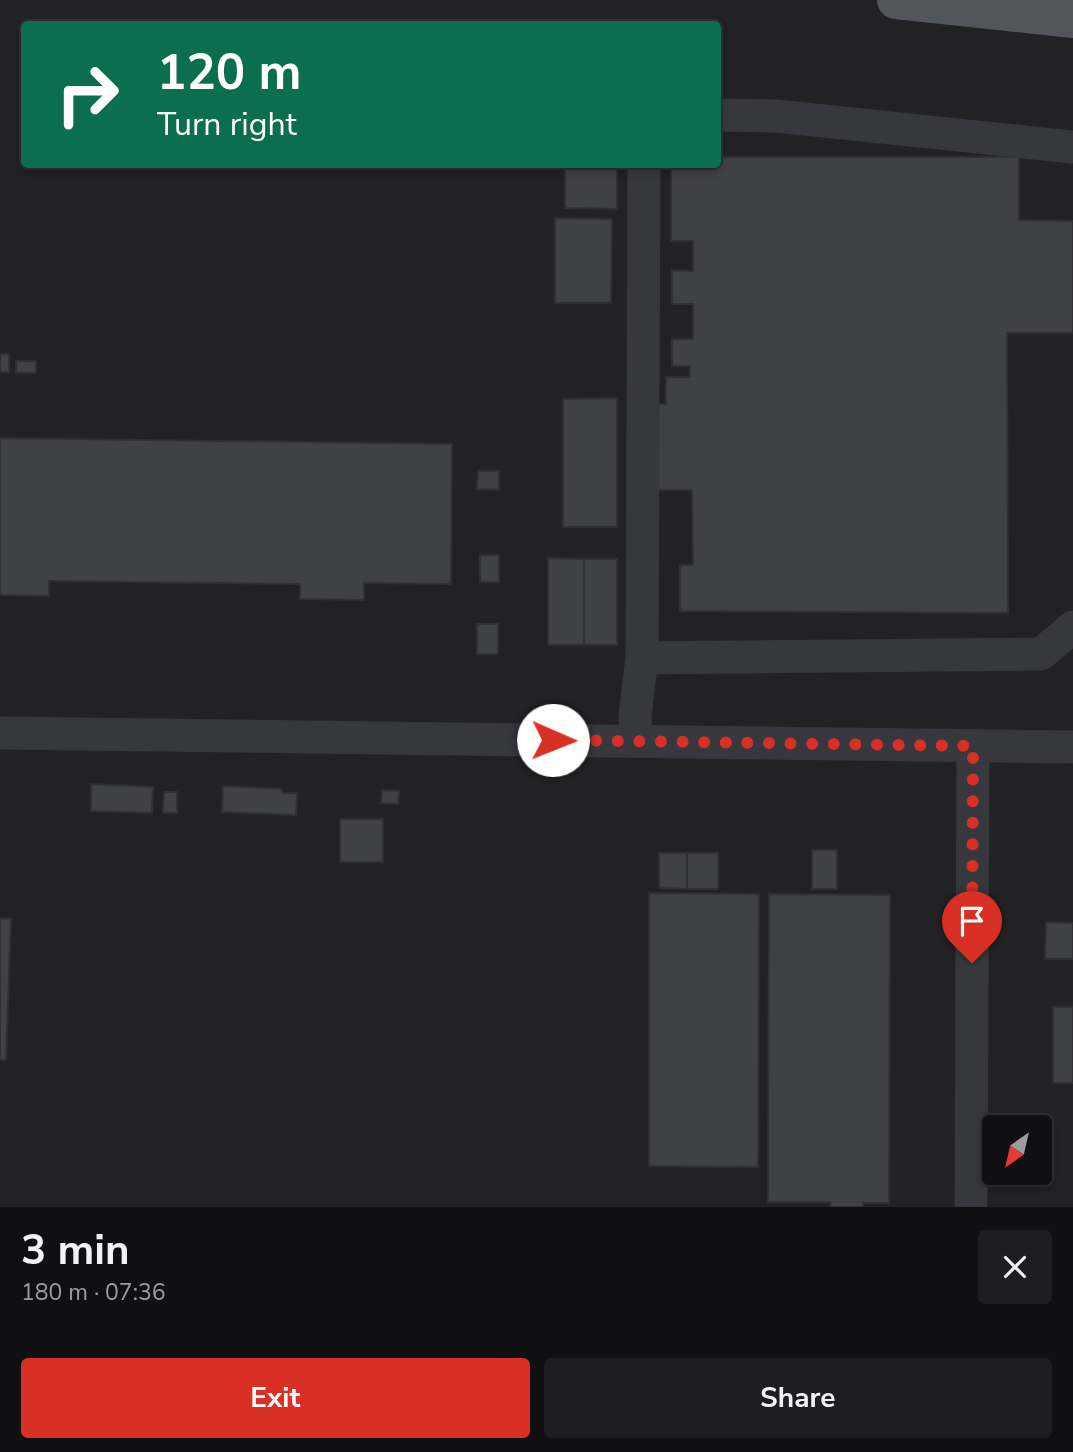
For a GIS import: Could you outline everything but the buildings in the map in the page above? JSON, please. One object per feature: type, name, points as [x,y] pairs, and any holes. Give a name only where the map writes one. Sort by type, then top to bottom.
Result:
[{"type":"main road","points":[[896,0],[1073,19]]},
{"type":"street","points":[[721,115],[776,116],[1073,147]]},
{"type":"street","points":[[636,741],[635,715],[642,658],[643,168]]},
{"type":"street","points":[[642,658],[1041,654],[1073,627]]},
{"type":"street","points":[[0,733],[1073,747]]},
{"type":"street","points":[[971,1207],[973,746]]},
{"type":"shaded area","points":[[0,0],[1073,0],[1073,1207],[0,1207]]},
{"type":"route","points":[[553,740],[973,746],[972,963]]}]
